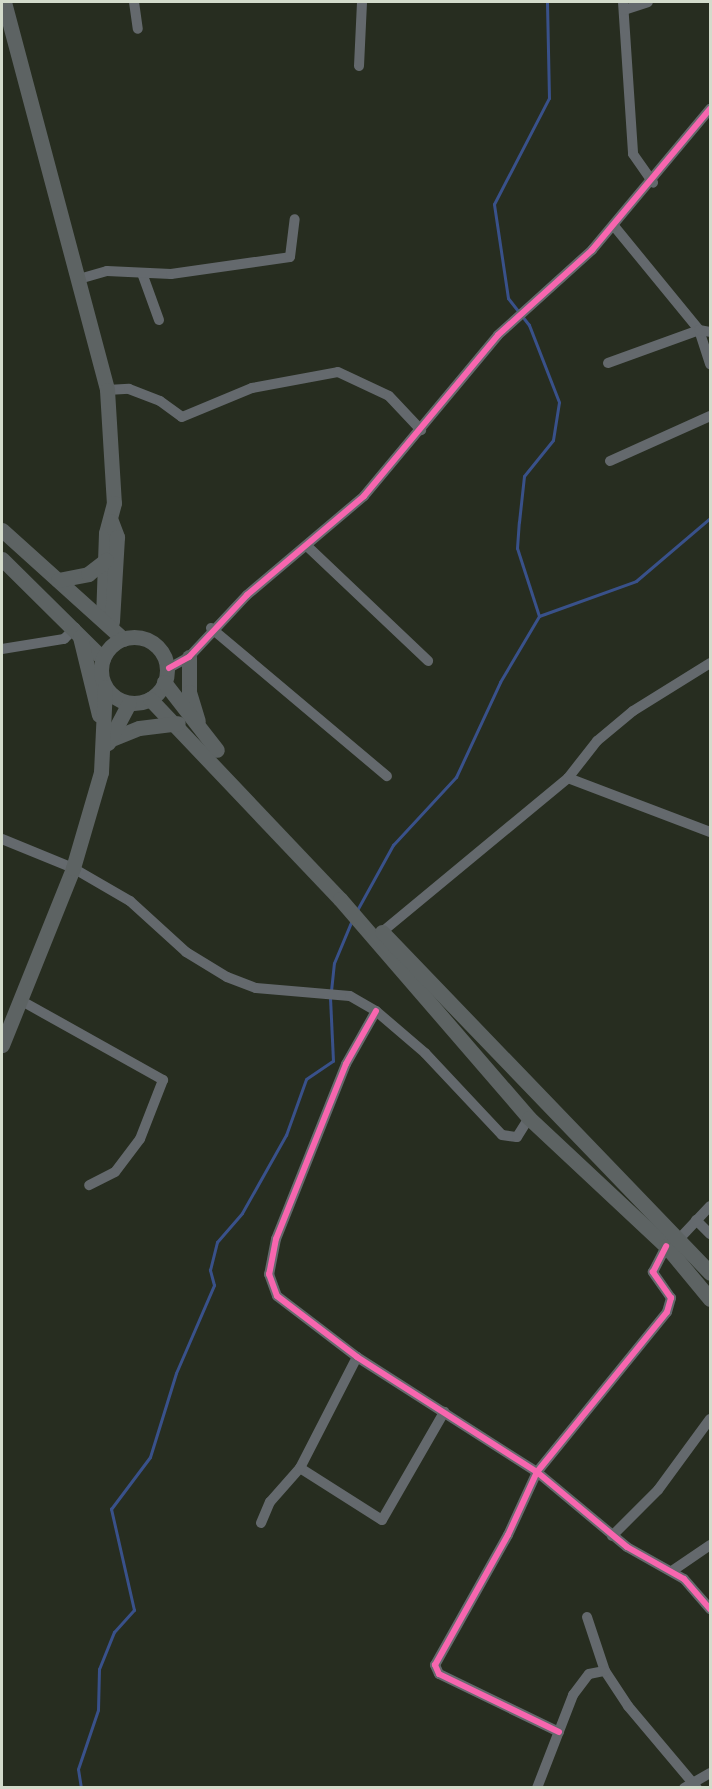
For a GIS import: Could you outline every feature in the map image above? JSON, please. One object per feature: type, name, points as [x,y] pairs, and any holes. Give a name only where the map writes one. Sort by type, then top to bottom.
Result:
[{"type":"main road","points":[[4,2],[107,390],[113,455],[111,521],[106,560],[107,624]]},
{"type":"main road","points":[[107,624],[117,537],[111,521]]},
{"type":"main road","points":[[2,530],[123,639],[148,641],[206,738],[378,933],[529,1118],[666,1246],[711,1299]]},
{"type":"main road","points":[[2,559],[77,629],[103,658],[105,687],[105,742],[73,868],[2,1045]]},
{"type":"main road","points":[[58,580],[88,574],[106,560]]},
{"type":"main road","points":[[77,629],[105,742]]},
{"type":"main road","points":[[103,658],[123,639]]},
{"type":"main road","points":[[189,657],[189,692],[206,738]]},
{"type":"main road","points":[[105,687],[129,703],[150,699],[167,675]]},
{"type":"main road","points":[[150,699],[178,723],[346,897]]},
{"type":"main road","points":[[105,742],[129,703]]},
{"type":"main road","points":[[105,742],[139,728],[178,723]]},
{"type":"main road","points":[[378,933],[680,1238],[711,1273]]},
{"type":"street","points":[[134,2],[138,30]]},
{"type":"street","points":[[359,66],[362,2]]},
{"type":"street","points":[[648,2],[624,6],[633,154],[653,183]]},
{"type":"street","points":[[167,675],[189,657],[211,628],[364,496],[498,335],[614,226],[653,183],[711,109]]},
{"type":"street","points":[[79,279],[107,271],[142,273],[290,257],[295,219]]},
{"type":"street","points":[[614,226],[699,330],[711,364]]},
{"type":"street","points":[[142,273],[159,320]]},
{"type":"street","points":[[608,363],[699,330],[711,332]]},
{"type":"street","points":[[107,390],[129,389],[160,400],[182,417],[252,388],[338,372],[389,396],[421,430]]},
{"type":"street","points":[[610,461],[711,416]]},
{"type":"street","points":[[307,546],[428,661]]},
{"type":"street","points":[[211,628],[387,776]]},
{"type":"street","points":[[2,649],[64,639],[77,629]]},
{"type":"street","points":[[378,933],[568,778],[597,741],[633,711],[711,663]]},
{"type":"street","points":[[568,778],[711,832]]},
{"type":"street","points":[[2,839],[73,868],[130,901],[180,948],[227,977],[256,988],[350,996],[376,1011],[425,1053],[502,1135],[517,1137],[529,1118]]},
{"type":"street","points":[[20,1000],[163,1080],[140,1139],[114,1172],[89,1185]]},
{"type":"street","points":[[376,1011],[346,1064],[269,1262],[277,1296],[357,1357],[537,1472],[612,1536],[672,1571],[696,1588],[711,1609]]},
{"type":"street","points":[[680,1238],[711,1206]]},
{"type":"street","points":[[696,1220],[711,1234]]},
{"type":"street","points":[[560,1732],[439,1674],[435,1665],[537,1472],[667,1312],[670,1298],[654,1272],[666,1246]]},
{"type":"street","points":[[261,1523],[270,1502],[300,1468],[357,1357]]},
{"type":"street","points":[[300,1468],[382,1520],[444,1412]]},
{"type":"street","points":[[612,1536],[658,1490],[711,1419]]},
{"type":"street","points":[[672,1571],[711,1545]]},
{"type":"street","points":[[587,1617],[605,1671],[652,1737],[692,1786],[711,1773]]},
{"type":"street","points":[[537,1788],[582,1681],[605,1671]]},
{"type":"waterway","points":[[356,912],[393,845],[456,777],[500,682],[539,616],[517,548],[519,522],[524,476],[553,440],[559,402],[529,325],[508,298],[494,204],[549,98],[547,2]]},
{"type":"waterway","points":[[539,616],[636,581],[710,518]]},
{"type":"waterway","points":[[331,991],[334,963],[352,920]]},
{"type":"waterway","points":[[81,1788],[78,1769],[98,1710],[99,1669],[114,1632],[134,1610],[111,1509],[150,1457],[176,1373],[214,1285],[210,1270],[217,1242],[242,1213],[286,1135],[306,1079],[333,1061],[330,998]]},
{"type":"cycle path","points":[[169,668],[189,657],[247,595],[364,496],[498,335],[592,250],[710,109]]},
{"type":"cycle path","points":[[376,1011],[346,1064],[276,1239],[269,1274],[277,1296],[357,1357],[537,1472],[627,1547],[684,1579],[710,1609]]},
{"type":"cycle path","points":[[559,1732],[439,1674],[435,1665],[508,1535],[537,1472],[667,1312],[671,1298],[653,1272],[666,1246]]}]
